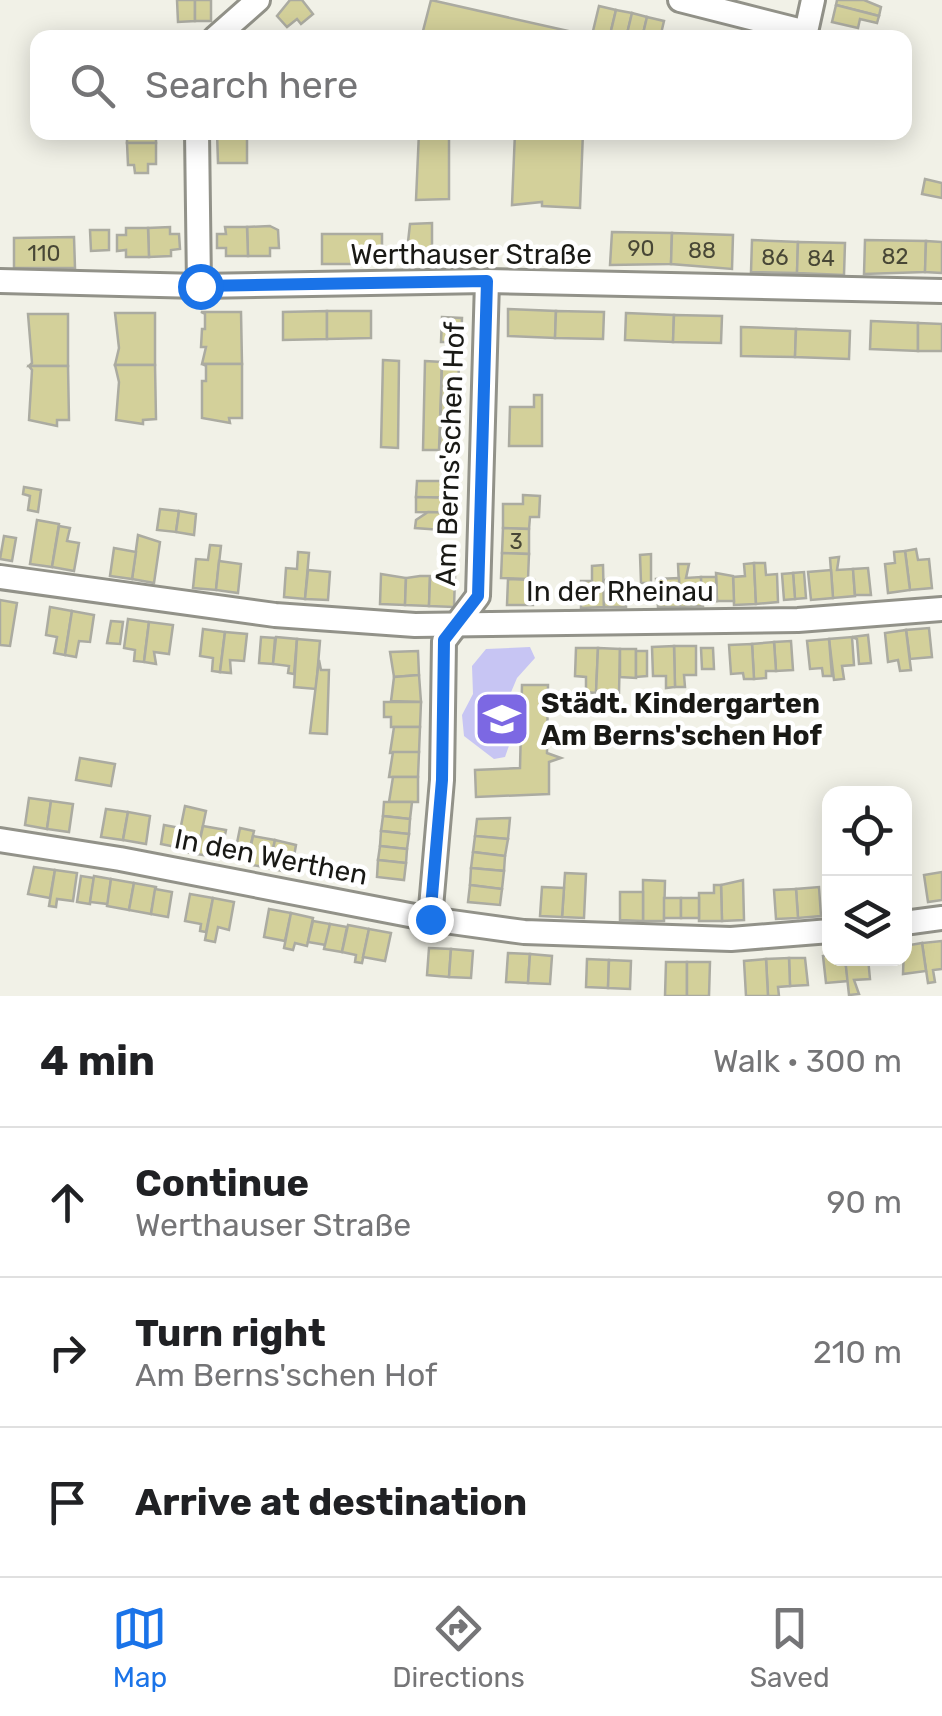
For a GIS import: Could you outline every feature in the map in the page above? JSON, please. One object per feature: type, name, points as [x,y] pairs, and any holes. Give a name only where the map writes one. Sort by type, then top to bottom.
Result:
[{"type":"street","points":[[224,30],[258,0]]},
{"type":"street","points":[[680,0],[798,30]]},
{"type":"street","points":[[806,30],[814,0]]},
{"type":"street","points":[[196,140],[200,286]]},
{"type":"street","name":"Werthauser Straße","points":[[0,281],[200,286],[487,281],[942,290]]},
{"type":"street","name":"Am Berns'schen Hof","points":[[430,919],[442,780],[444,640],[462,622],[478,596],[487,281]]},
{"type":"street","name":"In der Rheinau","points":[[0,577],[276,615],[415,625],[798,620],[942,609]]},
{"type":"street","name":"In den Werthen","points":[[0,840],[430,919],[617,937],[730,939],[822,932]]},
{"type":"street","points":[[912,922],[942,918]]},
{"type":"shaded area","points":[[530,647],[535,658],[517,678],[496,728],[511,740],[505,757],[494,759],[464,736],[462,715],[473,694],[472,666],[486,649]]},
{"type":"building","points":[[177,0],[195,0],[195,21],[178,22]]},
{"type":"building","points":[[195,0],[211,0],[211,21],[195,21]]},
{"type":"building","points":[[290,0],[302,0],[313,14],[301,24],[297,19],[287,27],[277,16]]},
{"type":"building","points":[[431,0],[564,30],[423,30]]},
{"type":"building","points":[[837,0],[864,0],[881,7],[879,16],[836,5]]},
{"type":"building","points":[[836,5],[879,16],[877,23],[860,19],[858,28],[832,22]]},
{"type":"building","points":[[599,6],[616,10],[611,30],[593,30]]},
{"type":"building","points":[[616,10],[632,13],[628,30],[611,30]]},
{"type":"building","points":[[632,13],[647,17],[644,30],[628,30]]},
{"type":"building","points":[[647,17],[664,21],[662,30],[644,30]]},
{"type":"building","points":[[127,140],[156,140],[156,143]]},
{"type":"building","points":[[217,140],[247,140],[247,163],[218,163]]},
{"type":"building","points":[[419,140],[449,140],[449,199],[416,200]]},
{"type":"building","points":[[515,140],[583,140],[580,208],[542,206],[542,202],[512,205]]},
{"type":"building","points":[[127,143],[156,143],[156,164],[148,164],[148,173],[135,173],[134,165],[128,165]]},
{"type":"building","points":[[925,179],[942,183],[942,198],[922,194]]},
{"type":"building","points":[[432,223],[432,250],[407,251],[410,224]]},
{"type":"building","points":[[270,226],[278,230],[279,248],[270,248],[270,256],[248,256],[247,227]]},
{"type":"building","points":[[170,227],[170,234],[179,234],[180,249],[171,250],[171,256],[149,257],[148,228]]},
{"type":"building","points":[[225,227],[247,227],[248,256],[226,256],[226,248],[217,248],[217,234],[226,234]]},
{"type":"building","points":[[126,228],[148,228],[149,257],[126,257],[126,250],[117,251],[117,235],[126,235]]},
{"type":"building","points":[[90,230],[109,230],[109,250],[91,251]]},
{"type":"building","points":[[612,232],[672,233],[671,264],[610,265]]},
{"type":"building","points":[[672,233],[733,235],[732,269],[671,264]]},
{"type":"building","points":[[322,234],[382,234],[382,264],[322,264]]},
{"type":"building","points":[[74,237],[75,268],[14,268],[14,238]]},
{"type":"building","points":[[752,240],[798,242],[797,273],[751,272]]},
{"type":"building","points":[[865,240],[926,241],[925,272],[864,274]]},
{"type":"building","points":[[926,241],[942,242],[942,273],[925,272]]},
{"type":"building","points":[[798,242],[845,243],[844,275],[797,273]]},
{"type":"building","points":[[508,309],[556,311],[555,338],[508,336]]},
{"type":"building","points":[[327,311],[327,339],[283,340],[283,312]]},
{"type":"building","points":[[327,311],[371,311],[371,338],[327,339]]},
{"type":"building","points":[[556,311],[604,312],[603,339],[555,338]]},
{"type":"building","points":[[201,312],[241,312],[242,364],[202,364],[206,347],[201,347],[205,314]]},
{"type":"building","points":[[115,313],[155,313],[155,365],[115,365],[119,348]]},
{"type":"building","points":[[626,313],[674,315],[673,342],[625,340]]},
{"type":"building","points":[[28,314],[68,314],[68,366],[29,366],[32,363]]},
{"type":"building","points":[[674,315],[722,316],[721,343],[673,342]]},
{"type":"building","points":[[442,317],[462,318],[461,342],[441,342]]},
{"type":"building","points":[[871,321],[918,323],[918,351],[870,349]]},
{"type":"building","points":[[918,323],[942,324],[942,351],[918,351]]},
{"type":"building","points":[[741,327],[796,329],[795,357],[741,356]]},
{"type":"building","points":[[796,329],[850,331],[849,359],[795,357]]},
{"type":"building","points":[[383,360],[399,361],[398,448],[381,447]]},
{"type":"building","points":[[425,361],[442,362],[439,450],[423,450]]},
{"type":"building","points":[[442,362],[459,362],[456,449],[440,449]]},
{"type":"building","points":[[202,364],[242,364],[242,418],[229,418],[230,423],[202,418],[206,366]]},
{"type":"building","points":[[115,365],[155,365],[156,419],[143,420],[143,424],[116,420],[119,382]]},
{"type":"building","points":[[29,366],[68,366],[69,420],[57,420],[57,426],[29,420]]},
{"type":"building","points":[[534,395],[542,395],[542,446],[509,446],[510,407],[534,407]]},
{"type":"building","points":[[417,481],[458,481],[457,498],[416,497]]},
{"type":"building","points":[[24,487],[41,490],[38,512],[28,510],[30,496],[23,494]]},
{"type":"building","points":[[523,495],[540,496],[539,517],[530,517],[529,529],[503,528],[503,504],[523,504]]},
{"type":"building","points":[[416,497],[457,498],[457,513],[416,512]]},
{"type":"building","points":[[160,509],[179,511],[176,532],[157,530]]},
{"type":"building","points":[[179,511],[196,514],[194,535],[176,532]]},
{"type":"building","points":[[428,512],[457,513],[456,531],[415,528],[416,520]]},
{"type":"building","points":[[37,520],[59,524],[52,567],[30,564]]},
{"type":"building","points":[[59,526],[70,528],[67,541],[79,543],[74,571],[52,567]]},
{"type":"building","points":[[503,528],[529,529],[529,554],[502,553]]},
{"type":"building","points":[[138,535],[160,542],[154,583],[132,579]]},
{"type":"building","points":[[4,536],[16,538],[12,561],[0,559]]},
{"type":"building","points":[[210,545],[221,546],[216,590],[193,588],[196,559],[208,560]]},
{"type":"building","points":[[114,548],[136,552],[132,579],[110,576]]},
{"type":"building","points":[[916,549],[918,560],[929,559],[932,588],[910,590],[905,551]]},
{"type":"building","points":[[905,551],[910,590],[888,593],[885,564],[895,563],[894,552]]},
{"type":"building","points":[[298,552],[309,553],[305,599],[284,597],[286,568],[297,569]]},
{"type":"building","points":[[502,553],[529,554],[528,579],[501,578]]},
{"type":"building","points":[[651,554],[651,583],[641,583],[640,555]]},
{"type":"building","points":[[839,557],[837,570],[853,569],[855,596],[833,598],[830,558]]},
{"type":"building","points":[[219,561],[241,564],[238,593],[216,590]]},
{"type":"building","points":[[754,563],[756,604],[734,605],[733,577],[745,576],[744,564]]},
{"type":"building","points":[[754,563],[765,563],[766,575],[777,574],[778,602],[756,604]]},
{"type":"building","points":[[678,564],[689,564],[686,578],[701,577],[703,606],[680,607]]},
{"type":"building","points":[[603,565],[604,607],[581,608],[581,581],[592,581],[592,566]]},
{"type":"building","points":[[868,568],[871,595],[855,595],[853,569]]},
{"type":"building","points":[[308,570],[330,572],[328,600],[305,599]]},
{"type":"building","points":[[831,570],[833,598],[811,600],[808,572]]},
{"type":"building","points":[[804,572],[806,598],[795,599],[793,573]]},
{"type":"building","points":[[716,573],[733,576],[734,601],[717,601]]},
{"type":"building","points":[[793,573],[795,599],[784,600],[782,574]]},
{"type":"building","points":[[381,574],[406,578],[405,605],[380,604]]},
{"type":"building","points":[[430,576],[429,606],[405,605],[406,578]]},
{"type":"building","points":[[455,577],[454,607],[429,606],[430,579]]},
{"type":"building","points":[[701,577],[716,577],[717,601],[702,602]]},
{"type":"building","points":[[679,578],[680,607],[658,607],[656,579]]},
{"type":"building","points":[[508,579],[534,580],[533,605],[507,605]]},
{"type":"building","points":[[604,580],[626,580],[626,607],[604,607]]},
{"type":"building","points":[[0,600],[17,603],[10,646],[0,645]]},
{"type":"building","points":[[50,607],[72,611],[65,655],[54,653],[57,637],[46,635]]},
{"type":"building","points":[[72,611],[94,615],[90,642],[79,641],[76,657],[65,655]]},
{"type":"building","points":[[128,619],[149,622],[144,662],[134,661],[135,650],[124,648]]},
{"type":"building","points":[[111,621],[123,622],[120,644],[107,643]]},
{"type":"building","points":[[149,622],[173,625],[169,654],[154,652],[156,664],[144,662]]},
{"type":"building","points":[[929,628],[932,657],[910,659],[906,630]]},
{"type":"building","points":[[203,629],[225,632],[220,672],[212,671],[213,658],[200,656]]},
{"type":"building","points":[[906,630],[911,670],[900,671],[898,660],[888,662],[885,633]]},
{"type":"building","points":[[225,632],[247,634],[244,661],[230,660],[231,673],[220,672]]},
{"type":"building","points":[[868,635],[871,663],[859,664],[857,639],[852,637]]},
{"type":"building","points":[[261,637],[275,638],[273,664],[259,663]]},
{"type":"building","points":[[276,637],[297,639],[294,674],[288,673],[289,666],[273,664]]},
{"type":"building","points":[[852,637],[854,665],[842,666],[844,679],[834,680],[829,639]]},
{"type":"building","points":[[297,639],[320,641],[316,689],[294,687]]},
{"type":"building","points":[[829,639],[832,676],[823,676],[822,668],[810,669],[807,641]]},
{"type":"building","points":[[791,641],[793,670],[776,671],[774,642]]},
{"type":"building","points":[[774,642],[776,671],[766,671],[766,678],[754,679],[752,644]]},
{"type":"building","points":[[752,644],[754,679],[744,679],[743,673],[731,674],[729,645]]},
{"type":"building","points":[[674,646],[696,646],[696,675],[684,675],[685,687],[675,687]]},
{"type":"building","points":[[674,646],[675,687],[666,688],[666,676],[653,676],[652,647]]},
{"type":"building","points":[[576,648],[598,648],[596,693],[586,692],[586,677],[575,676]]},
{"type":"building","points":[[598,648],[620,649],[619,693],[596,693]]},
{"type":"building","points":[[701,648],[713,648],[714,669],[702,669]]},
{"type":"building","points":[[620,649],[636,649],[636,678],[620,677]]},
{"type":"building","points":[[418,651],[419,675],[394,677],[390,652]]},
{"type":"building","points":[[636,651],[647,651],[647,676],[636,677]]},
{"type":"building","points":[[319,660],[321,670],[329,670],[327,734],[310,733]]},
{"type":"building","points":[[419,675],[421,702],[391,701],[394,677]]},
{"type":"building","points":[[522,685],[548,685],[547,753],[561,758],[549,762],[549,794],[476,797],[475,770],[520,768]]},
{"type":"building","points":[[384,702],[421,702],[420,727],[391,727],[391,717],[384,717]]},
{"type":"building","points":[[394,727],[420,727],[419,752],[390,753]]},
{"type":"building","points":[[393,752],[419,752],[418,777],[389,777]]},
{"type":"building","points":[[80,758],[115,764],[111,786],[76,780]]},
{"type":"building","points":[[393,777],[418,777],[418,802],[389,802]]},
{"type":"building","points":[[29,798],[51,801],[47,829],[25,825]]},
{"type":"building","points":[[51,801],[73,804],[69,832],[47,829]]},
{"type":"building","points":[[384,802],[412,802],[410,819],[383,816]]},
{"type":"building","points":[[185,806],[206,811],[197,854],[176,850]]},
{"type":"building","points":[[106,809],[128,812],[123,840],[101,837]]},
{"type":"building","points":[[128,812],[150,816],[146,844],[123,840]]},
{"type":"building","points":[[383,816],[410,819],[409,834],[381,831]]},
{"type":"building","points":[[510,818],[508,839],[475,836],[477,819]]},
{"type":"building","points":[[164,825],[180,828],[176,847],[161,844]]},
{"type":"building","points":[[203,826],[226,830],[220,858],[197,854]]},
{"type":"building","points":[[240,828],[254,831],[247,861],[234,858]]},
{"type":"building","points":[[381,831],[409,834],[407,849],[380,846]]},
{"type":"building","points":[[253,836],[275,840],[269,868],[247,864]]},
{"type":"building","points":[[475,836],[508,839],[505,856],[473,852]]},
{"type":"building","points":[[275,840],[296,845],[291,873],[269,868]]},
{"type":"building","points":[[380,846],[407,849],[406,863],[378,860]]},
{"type":"building","points":[[473,852],[505,856],[504,871],[471,868]]},
{"type":"building","points":[[378,860],[406,863],[404,880],[377,877]]},
{"type":"building","points":[[34,867],[55,870],[50,898],[28,894]]},
{"type":"building","points":[[471,868],[504,871],[502,889],[470,885]]},
{"type":"building","points":[[55,870],[77,873],[73,901],[57,899],[56,907],[49,906]]},
{"type":"building","points":[[942,872],[942,900],[928,902],[924,875]]},
{"type":"building","points":[[565,873],[586,874],[584,918],[562,917]]},
{"type":"building","points":[[81,876],[94,878],[90,904],[77,902]]},
{"type":"building","points":[[94,876],[111,879],[108,904],[90,902]]},
{"type":"building","points":[[111,879],[134,883],[129,910],[107,906]]},
{"type":"building","points":[[643,880],[665,881],[664,921],[643,921]]},
{"type":"building","points":[[743,880],[744,920],[722,921],[721,885]]},
{"type":"building","points":[[134,883],[156,887],[151,914],[129,910]]},
{"type":"building","points":[[470,885],[502,889],[500,905],[468,902]]},
{"type":"building","points":[[714,885],[721,885],[722,921],[699,921],[699,893],[714,893]]},
{"type":"building","points":[[542,887],[564,888],[562,917],[540,916]]},
{"type":"building","points":[[819,887],[821,916],[798,918],[796,889]]},
{"type":"building","points":[[155,889],[172,892],[168,917],[151,914]]},
{"type":"building","points":[[796,889],[798,918],[776,919],[774,890]]},
{"type":"building","points":[[620,892],[643,892],[643,921],[620,920]]},
{"type":"building","points":[[190,894],[213,898],[206,932],[200,931],[201,924],[185,921]]},
{"type":"building","points":[[213,898],[234,902],[229,930],[218,927],[215,942],[205,940]]},
{"type":"building","points":[[664,898],[681,898],[681,918],[664,918]]},
{"type":"building","points":[[681,898],[699,898],[699,918],[681,918]]},
{"type":"building","points":[[269,909],[291,913],[285,941],[264,937]]},
{"type":"building","points":[[291,913],[313,918],[307,946],[295,943],[293,950],[284,948]]},
{"type":"building","points":[[313,921],[330,924],[326,945],[308,942]]},
{"type":"building","points":[[330,924],[347,927],[342,952],[324,949]]},
{"type":"building","points":[[348,925],[369,929],[362,963],[355,962],[356,955],[342,952]]},
{"type":"building","points":[[369,929],[391,933],[385,961],[363,957]]},
{"type":"building","points":[[942,941],[942,969],[933,970],[935,982],[928,983],[922,943]]},
{"type":"building","points":[[922,943],[926,971],[903,974],[903,966],[912,966],[912,945]]},
{"type":"building","points":[[429,948],[451,949],[449,977],[427,975]]},
{"type":"building","points":[[451,949],[473,951],[471,978],[449,977]]},
{"type":"building","points":[[508,953],[530,954],[528,983],[506,982]]},
{"type":"building","points":[[530,954],[552,956],[550,984],[528,983]]},
{"type":"building","points":[[789,958],[805,958],[808,985],[790,986]]},
{"type":"building","points":[[789,958],[790,986],[778,987],[779,996],[768,996],[766,959]]},
{"type":"building","points":[[587,959],[609,960],[608,988],[586,987]]},
{"type":"building","points":[[766,959],[768,996],[746,996],[744,961]]},
{"type":"building","points":[[609,960],[631,961],[630,989],[608,988]]},
{"type":"building","points":[[666,962],[687,962],[687,996],[665,996]]},
{"type":"building","points":[[687,962],[710,962],[709,996],[687,996]]},
{"type":"building","points":[[824,966],[846,966],[848,981],[826,983]]},
{"type":"building","points":[[846,966],[869,966],[870,979],[854,980],[859,994],[849,995]]},
{"type":"place","name":"Städt. Kindergarten Am Berns'schen Hof","points":[[502,719]]},
{"type":"route","points":[[200,286],[487,281],[478,596],[462,622],[444,640],[442,780],[430,919]]}]
